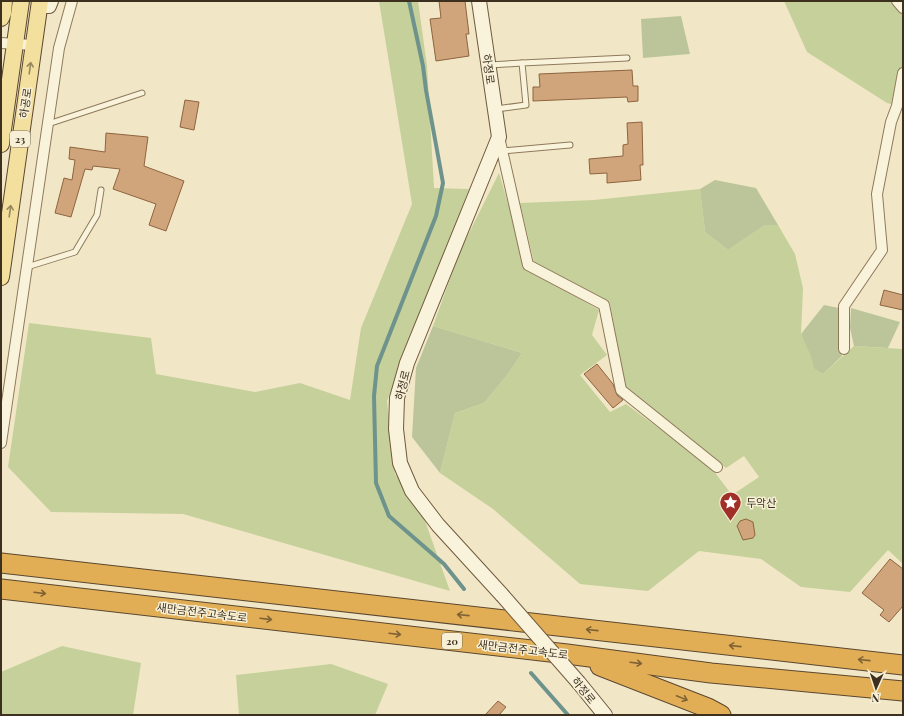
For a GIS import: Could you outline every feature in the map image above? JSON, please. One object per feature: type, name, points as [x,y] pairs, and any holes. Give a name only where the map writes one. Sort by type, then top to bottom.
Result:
[{"type":"highway","points":[[1,563],[903,665]]},
{"type":"highway","name":"새만금전주고속도로","points":[[1,588],[567,654],[711,673],[903,691]]},
{"type":"highway","points":[[567,654],[708,708],[721,715]]},
{"type":"main road","points":[[1,18],[4,1]]},
{"type":"main road","name":"하공로","points":[[1,144],[8,44],[21,1]]},
{"type":"main road","name":"하공로","points":[[1,277],[33,45],[43,3]]},
{"type":"street","points":[[1,443],[59,48],[72,1]]},
{"type":"street","name":"하정로","points":[[480,1],[499,137],[407,364],[397,398],[396,429],[400,463],[412,491],[438,525],[579,683],[604,715]]},
{"type":"street","points":[[896,1],[903,8]]},
{"type":"street","points":[[8,44],[33,45]]},
{"type":"street","points":[[844,349],[844,306],[882,250],[877,194],[891,122],[900,109],[903,73]]},
{"type":"street","points":[[499,137],[528,265],[604,305],[621,390],[717,467]]},
{"type":"lane","points":[[488,65],[627,58]]},
{"type":"lane","points":[[495,109],[526,105],[522,63]]},
{"type":"lane","points":[[48,124],[142,93]]},
{"type":"lane","points":[[502,151],[570,145]]},
{"type":"lane","points":[[27,267],[75,252],[97,215],[101,190]]},
{"type":"green space","points":[[379,1],[418,1],[427,66],[434,188],[469,189],[387,401],[395,474],[419,504],[450,591],[183,514],[51,512],[8,467],[29,323],[151,338],[156,374],[255,392],[300,383],[350,400],[361,328],[412,204]]},
{"type":"green space","points":[[784,1],[903,1],[903,107],[887,103],[807,52]]},
{"type":"green space","points":[[681,16],[690,54],[643,58],[641,19]]},
{"type":"green space","points":[[499,173],[527,268],[599,310],[592,335],[607,355],[580,375],[610,412],[626,404],[710,466],[732,495],[759,477],[744,456],[726,468],[625,388],[610,303],[534,262],[520,203],[594,200],[700,189],[705,232],[728,250],[765,225],[778,225],[795,254],[803,288],[801,334],[823,374],[854,346],[903,349],[903,564],[888,550],[850,592],[801,587],[761,559],[699,551],[648,591],[580,584],[493,509],[440,473],[455,413],[484,403],[508,374],[522,353],[433,326],[460,251]]},
{"type":"green space","points":[[715,180],[756,188],[778,225],[765,225],[728,250],[705,232],[700,189]]},
{"type":"green space","points":[[824,305],[839,308],[838,335],[842,356],[823,374],[814,368],[811,356],[801,334]]},
{"type":"green space","points":[[851,308],[900,322],[888,348],[854,346],[850,328]]},
{"type":"green space","points":[[433,326],[522,353],[508,374],[484,403],[455,413],[440,473],[412,437],[416,368]]},
{"type":"green space","points":[[62,646],[141,663],[133,715],[1,715],[1,672]]},
{"type":"green space","points":[[331,664],[388,684],[375,715],[239,715],[236,675]]},
{"type":"building","points":[[439,1],[465,1],[469,34],[466,34],[469,56],[436,61],[430,19],[441,18]]},
{"type":"building","points":[[632,70],[633,86],[638,86],[638,101],[628,102],[627,97],[533,101],[533,87],[540,87],[539,74]]},
{"type":"building","points":[[185,100],[199,102],[194,130],[180,127]]},
{"type":"building","points":[[642,122],[643,165],[640,165],[641,180],[607,183],[607,173],[590,174],[589,159],[623,156],[623,145],[628,144],[627,123]]},
{"type":"building","points":[[106,133],[148,137],[144,166],[184,181],[166,231],[149,225],[156,204],[113,189],[120,169],[93,166],[92,170],[85,169],[71,217],[55,213],[64,178],[72,180],[75,160],[69,159],[70,147],[105,152]]},
{"type":"building","points":[[884,290],[903,295],[903,310],[880,305]]},
{"type":"building","points":[[597,364],[613,384],[617,395],[623,400],[613,408],[584,374]]},
{"type":"building","points":[[746,519],[753,522],[755,535],[753,538],[743,540],[737,526],[740,521]]},
{"type":"building","points":[[890,559],[903,569],[903,606],[889,622],[880,615],[884,610],[862,593]]},
{"type":"building","points":[[498,701],[506,707],[499,715],[485,715]]},
{"type":"waterway","points":[[409,1],[423,66],[443,183],[436,216],[377,366],[374,396],[376,483],[389,516],[444,564],[464,589]]},
{"type":"waterway","points":[[531,673],[568,715]]},
{"type":"place","name":"두악산","points":[[730,522]]}]
